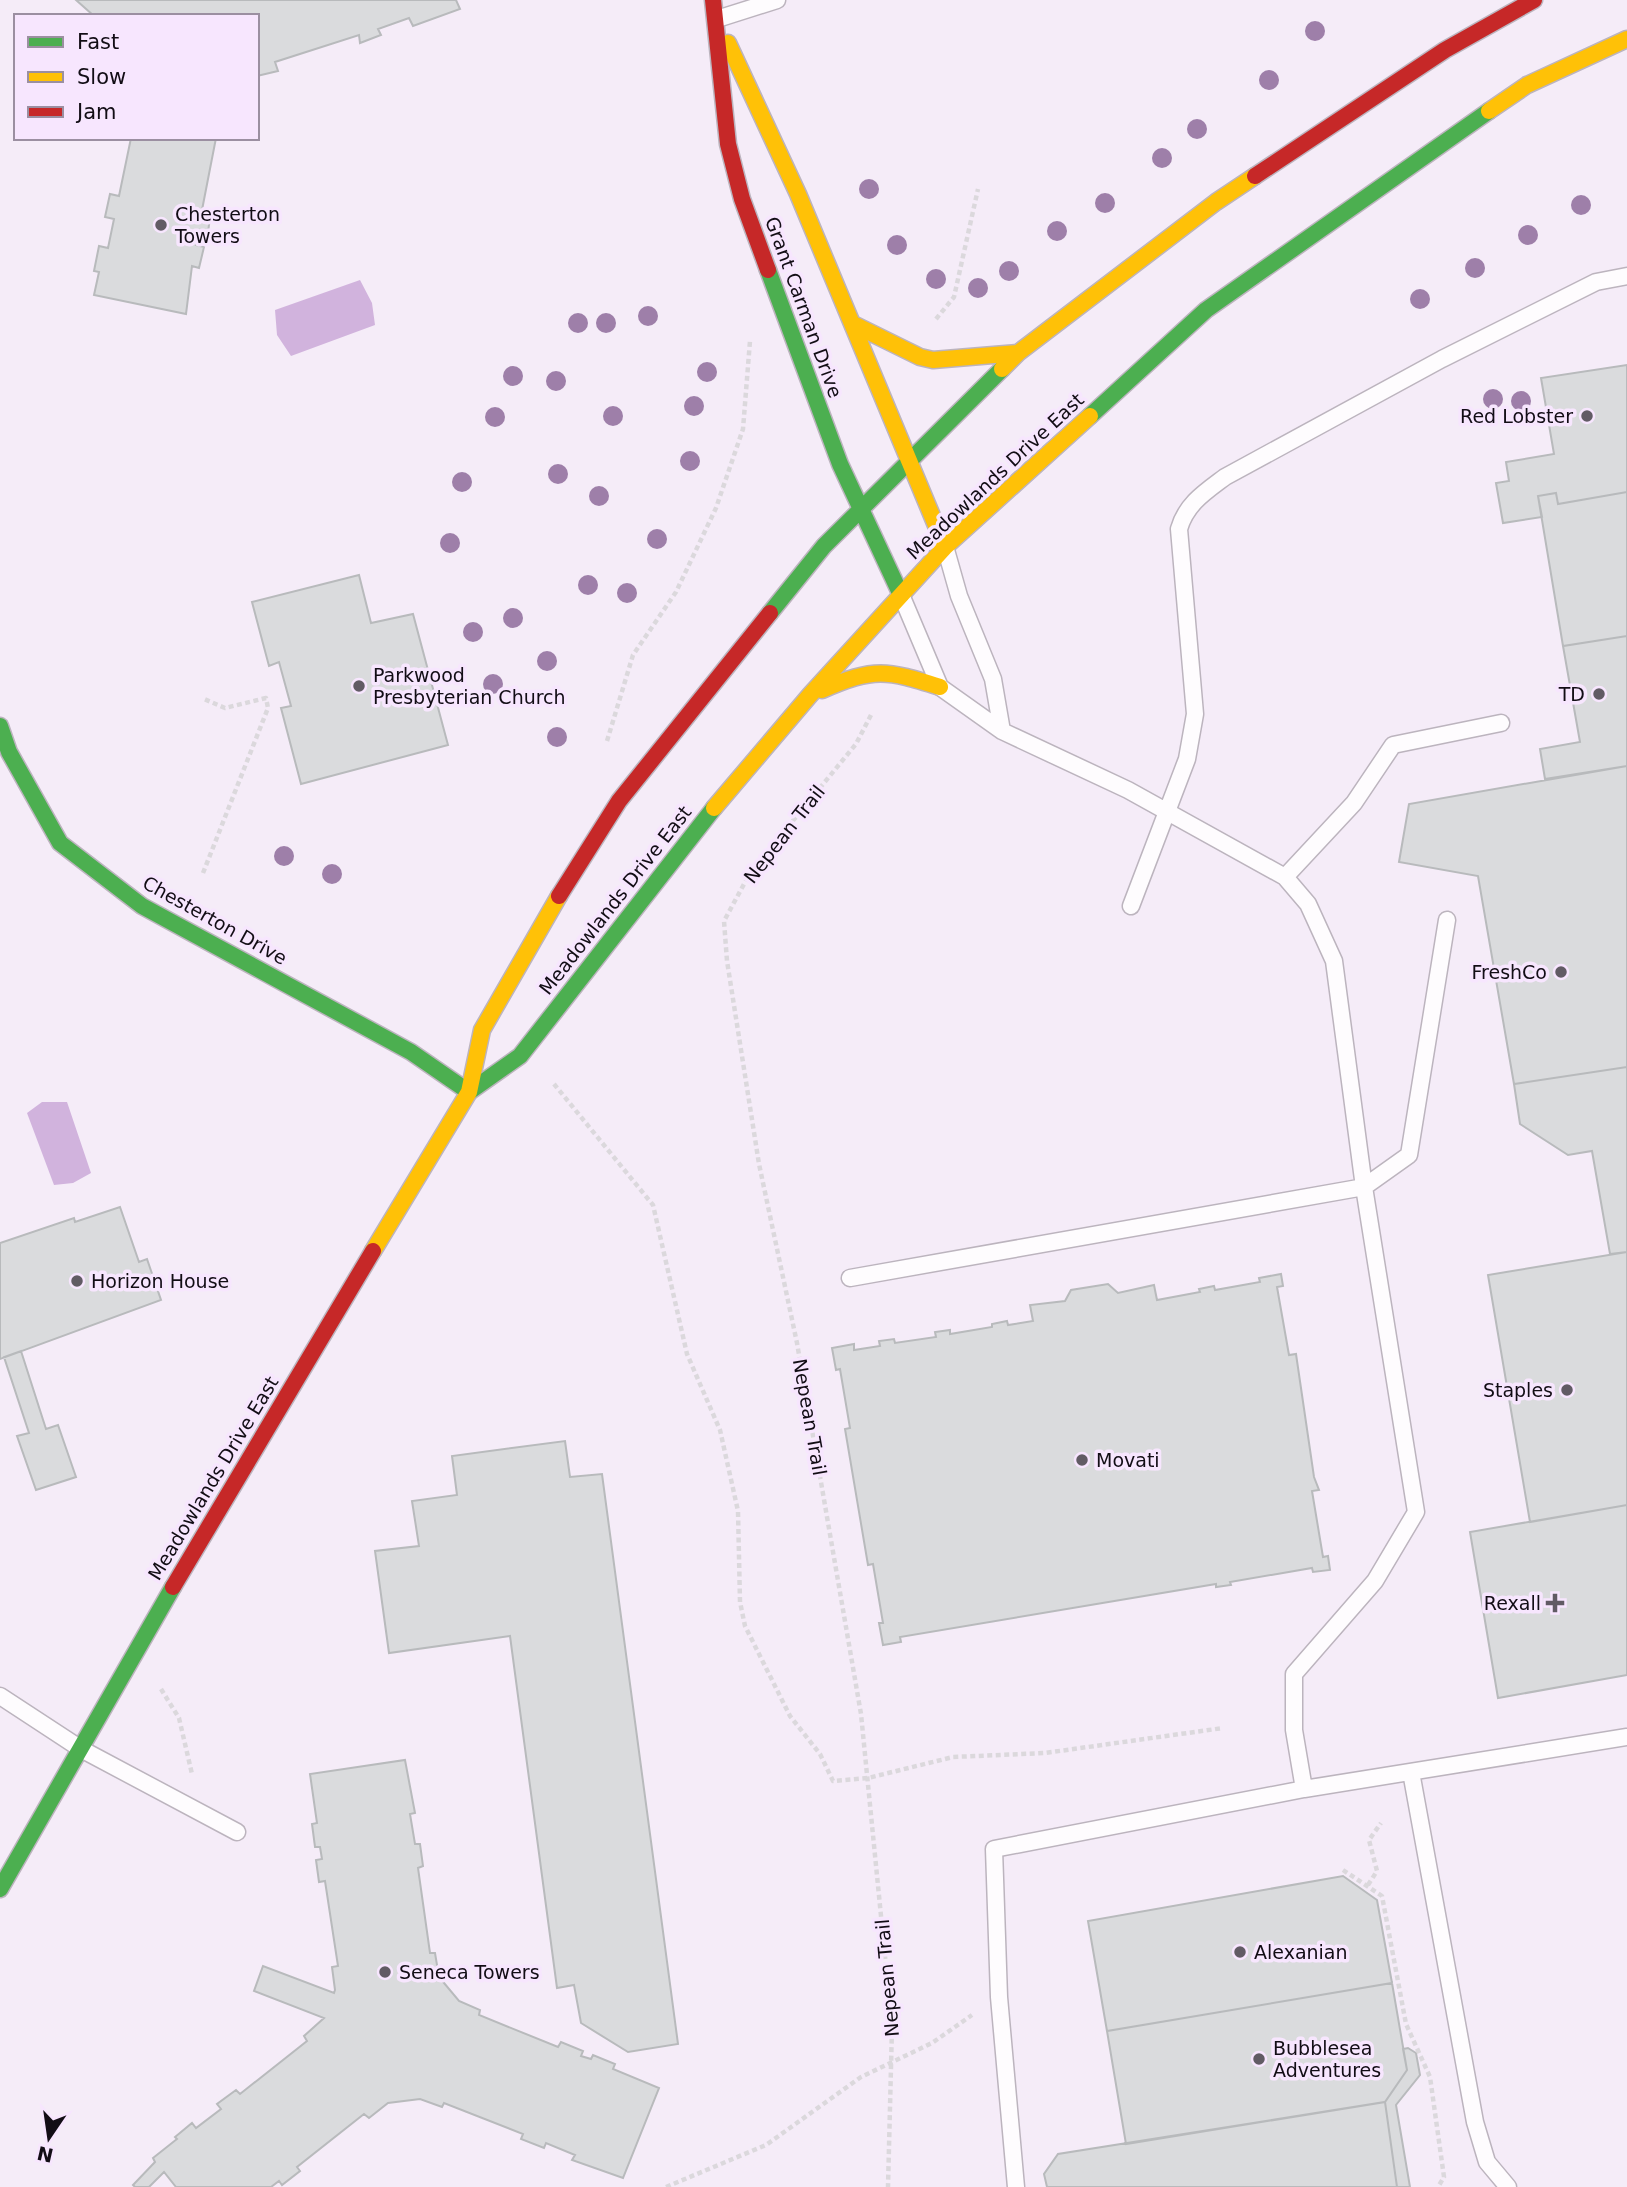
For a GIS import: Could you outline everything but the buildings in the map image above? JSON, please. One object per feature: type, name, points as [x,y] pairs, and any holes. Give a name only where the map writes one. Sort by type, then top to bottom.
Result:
[{"type":"main road","name":"Grant Carman Drive","points":[[713,0],[728,144],[742,199],[840,465],[901,595]]},
{"type":"main road","name":"Meadowlands Drive East","points":[[0,1889],[237,1474],[469,1092],[482,1030],[569,879],[619,801],[824,546],[1018,353],[1216,202],[1445,50],[1534,0]]},
{"type":"main road","name":"Grant Carman Drive","points":[[717,19],[798,194],[945,547]]},
{"type":"main road","name":"Meadowlands Drive East","points":[[469,1092],[520,1056],[684,843],[810,695],[945,547],[1206,310],[1527,85],[1627,40]]},
{"type":"main road","points":[[853,324],[920,357],[933,360],[1018,353]]},
{"type":"main road","points":[[810,695],[864,671],[883,669],[940,687]]},
{"type":"main road","name":"Chesterton Drive","points":[[0,726],[9,752],[60,843],[142,906],[411,1052],[469,1092]]},
{"type":"lane","points":[[717,19],[777,0]]},
{"type":"lane","points":[[1130,906],[1187,760],[1195,714],[1178,529],[1181,519],[1195,499],[1225,477],[1442,359],[1595,282],[1627,276]]},
{"type":"lane","points":[[945,547],[959,596],[993,679],[1002,731]]},
{"type":"lane","points":[[901,595],[940,687],[1002,731],[1128,790],[1285,877],[1308,904],[1334,961],[1364,1187],[1416,1512],[1375,1581],[1294,1674],[1294,1730],[1304,1789]]},
{"type":"lane","points":[[1285,877],[1354,803],[1393,744],[1502,723]]},
{"type":"lane","points":[[850,1278],[1364,1187],[1409,1155],[1447,920]]},
{"type":"lane","points":[[0,1696],[81,1749],[237,1832]]},
{"type":"lane","points":[[1016,2187],[999,1997],[994,1849],[1304,1789],[1627,1737]]},
{"type":"lane","points":[[1411,1772],[1475,2122],[1486,2162],[1508,2187]]},
{"type":"path","points":[[934,321],[954,297],[967,250],[978,189]]},
{"type":"path","points":[[607,741],[633,655],[676,592],[716,508],[743,429],[750,336]]},
{"type":"path","points":[[203,873],[268,708],[266,698],[225,708],[204,699]]},
{"type":"path","name":"Nepean Trail","points":[[872,710],[856,744],[750,873],[724,921],[727,961],[759,1164],[797,1342],[860,1714],[893,2060],[888,2187]]},
{"type":"path","points":[[554,1084],[653,1205],[687,1354],[723,1444],[737,1511],[740,1602],[745,1626],[790,1716],[820,1754],[833,1781],[868,1778],[953,1757],[1045,1753],[1223,1728]]},
{"type":"path","points":[[159,1685],[179,1718],[192,1774]]},
{"type":"path","points":[[1368,1885],[1377,1871],[1369,1840],[1381,1823]]},
{"type":"path","points":[[1343,1870],[1382,1896],[1406,2024],[1430,2077],[1444,2177],[1438,2187]]},
{"type":"path","points":[[666,2187],[766,2145],[861,2077],[932,2043],[999,1997]]},
{"type":"shaded area","points":[[360,280],[372,303],[375,325],[291,356],[277,335],[275,310]]},
{"type":"shaded area","points":[[42,1102],[67,1102],[91,1173],[73,1183],[54,1185],[27,1113]]},
{"type":"traffic: fast","points":[[1090,416],[1206,310],[1489,111]]},
{"type":"traffic: fast","points":[[768,270],[840,464],[901,595]]},
{"type":"traffic: fast","points":[[770,613],[824,546],[1002,369]]},
{"type":"traffic: fast","points":[[0,726],[9,752],[60,843],[142,906],[411,1052],[469,1092]]},
{"type":"traffic: fast","points":[[469,1092],[520,1056],[714,808]]},
{"type":"traffic: fast","points":[[0,1889],[173,1587]]},
{"type":"traffic: slow","points":[[1489,111],[1527,85],[1627,39]]},
{"type":"traffic: slow","points":[[728,43],[798,194],[945,547]]},
{"type":"traffic: slow","points":[[1002,369],[1018,353],[1216,202],[1255,176]]},
{"type":"traffic: slow","points":[[853,324],[920,357],[933,360],[1018,353]]},
{"type":"traffic: slow","points":[[714,808],[810,695],[945,547],[1090,416]]},
{"type":"traffic: slow","points":[[822,690],[868,674],[893,674],[940,687]]},
{"type":"traffic: slow","points":[[373,1251],[469,1092],[482,1030],[559,896]]},
{"type":"traffic: jam","points":[[713,0],[728,144],[742,199],[768,270]]},
{"type":"traffic: jam","points":[[1255,176],[1445,50],[1534,0]]},
{"type":"traffic: jam","points":[[559,896],[619,801],[770,613]]},
{"type":"traffic: jam","points":[[173,1587],[373,1251]]},
{"type":"place","name":"Chesterton Towers","points":[[161,225]]},
{"type":"place","name":"Red Lobster","points":[[1587,416]]},
{"type":"place","name":"Parkwood Presbyterian Church","points":[[359,686]]},
{"type":"place","name":"TD","points":[[1599,694]]},
{"type":"place","name":"FreshCo","points":[[1561,972]]},
{"type":"place","name":"Horizon House","points":[[77,1281]]},
{"type":"place","name":"Staples","points":[[1567,1390]]},
{"type":"place","name":"Movati","points":[[1082,1460]]},
{"type":"place","name":"Rexall","points":[[1555,1603]]},
{"type":"place","name":"Alexanian","points":[[1240,1952]]},
{"type":"place","name":"Seneca Towers","points":[[385,1972]]},
{"type":"place","name":"Bubblesea Adventures","points":[[1259,2059]]}]
